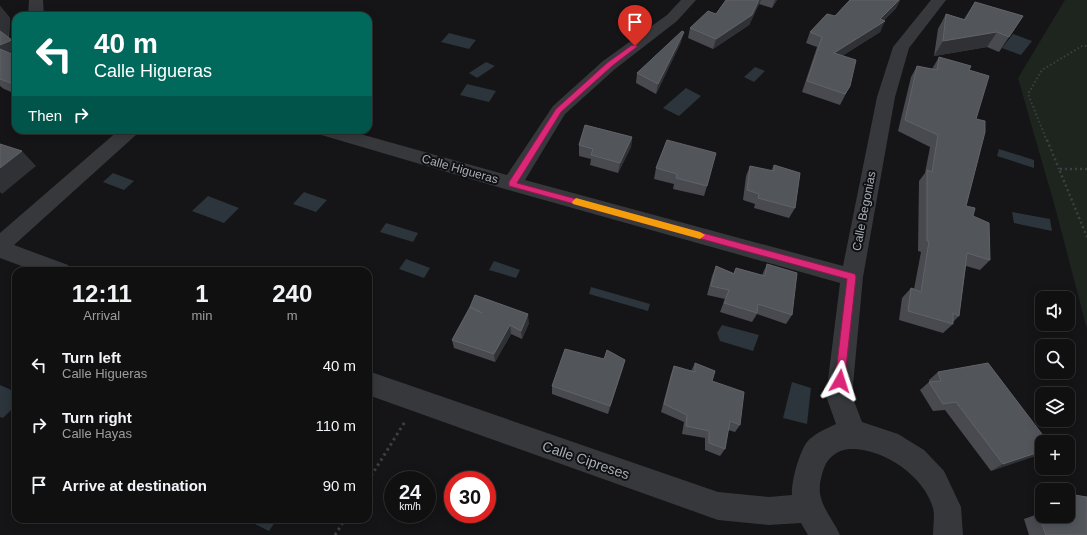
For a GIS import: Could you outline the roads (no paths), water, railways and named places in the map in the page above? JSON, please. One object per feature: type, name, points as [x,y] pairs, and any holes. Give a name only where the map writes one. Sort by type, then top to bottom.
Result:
[{"type":"street","points":[[36,0],[36,12]]},
{"type":"street","points":[[512,184],[559,110],[609,65],[672,18],[689,0]]},
{"type":"street","name":"Calle Begonias","points":[[853,434],[839,396],[852,277],[886,97],[901,47],[939,0]]},
{"type":"street","points":[[0,245],[126,134]]},
{"type":"street","name":"Calle Higueras","points":[[338,134],[512,184],[852,277]]},
{"type":"street","points":[[0,249],[49,267]]},
{"type":"street","name":"Calle Cipreses","points":[[372,384],[718,506],[769,511],[810,508]]},
{"type":"street","points":[[825,535],[810,508],[805,485],[808,464],[818,448],[833,438],[853,434],[875,437],[897,446],[918,461],[934,482],[945,504],[949,528],[948,535]]}]
